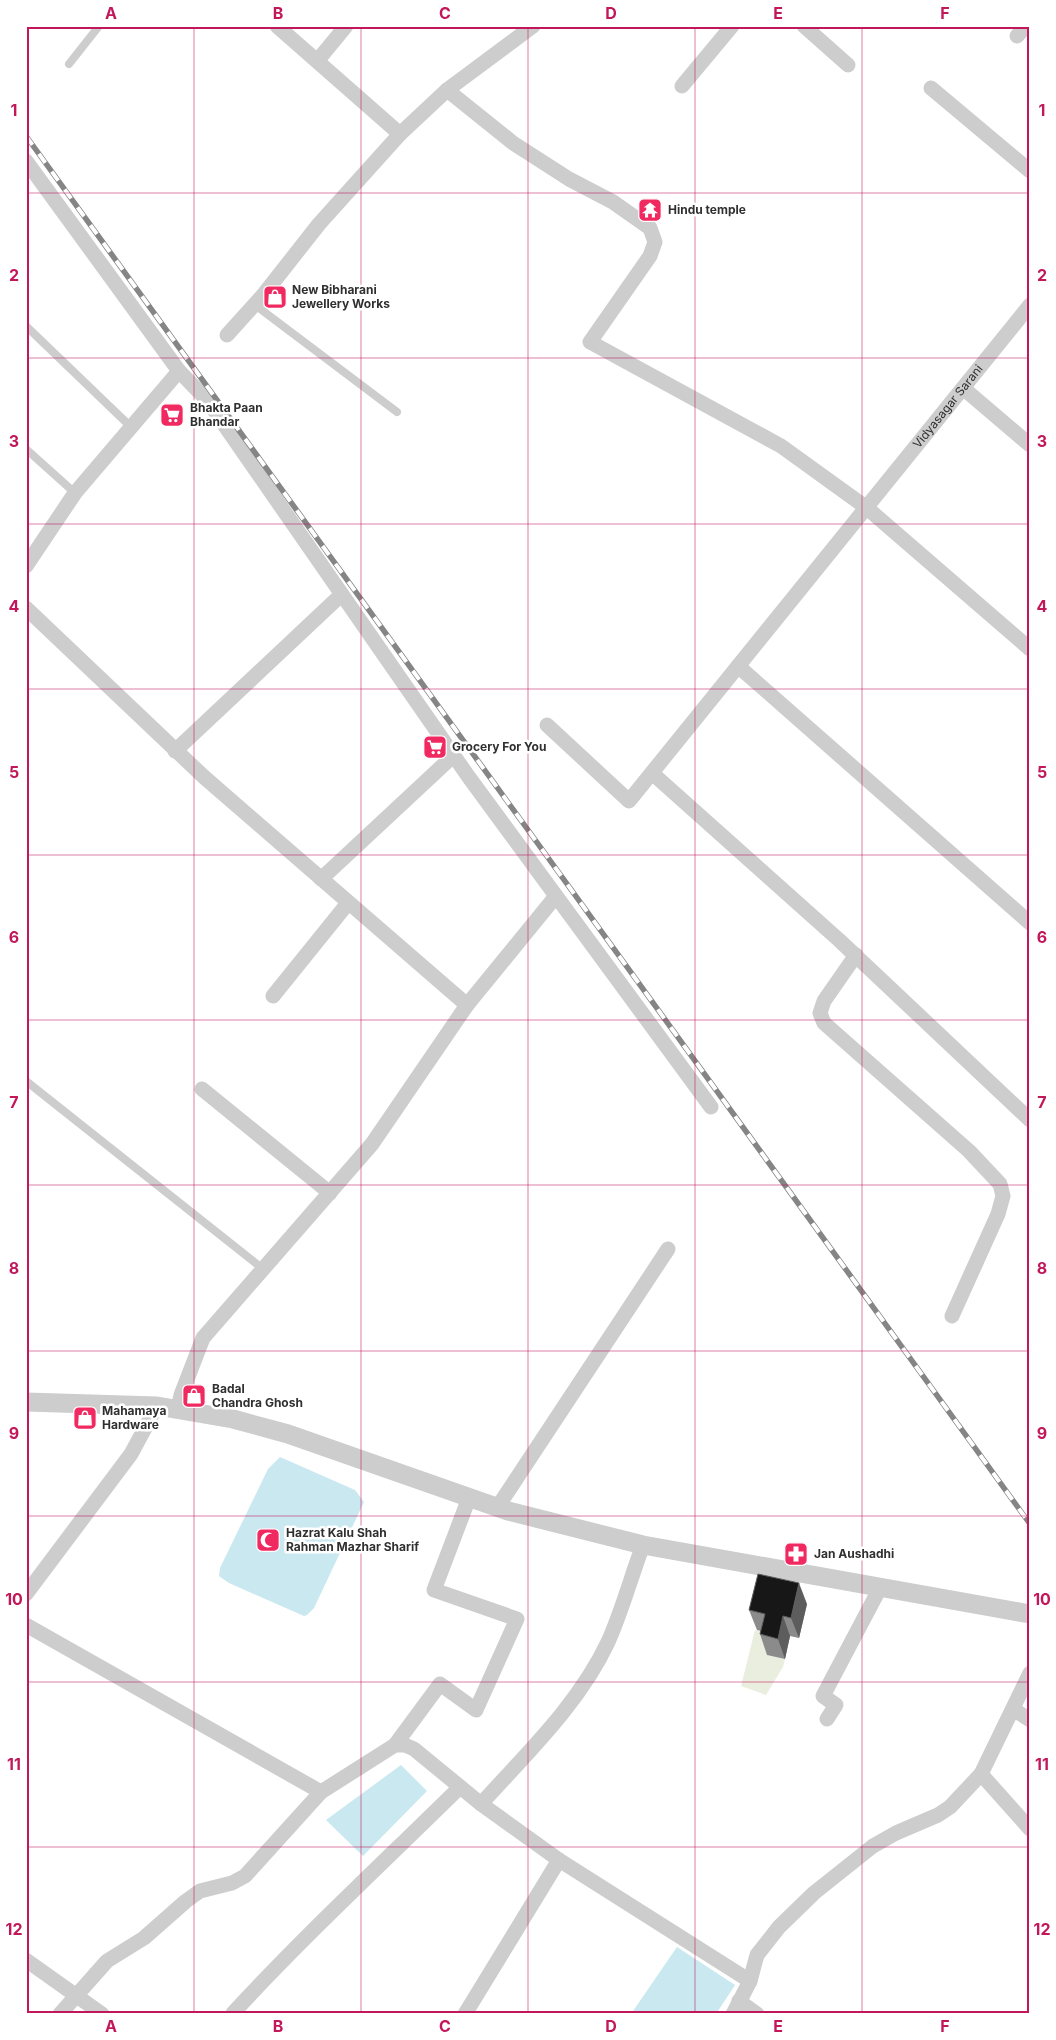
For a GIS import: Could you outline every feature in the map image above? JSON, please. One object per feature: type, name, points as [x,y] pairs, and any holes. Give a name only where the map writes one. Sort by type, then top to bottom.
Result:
[{"type":"street","points":[[277,26],[318,60],[400,134]]},
{"type":"street","points":[[318,60],[346,26]]},
{"type":"street","points":[[227,336],[255,305],[319,224],[400,134],[447,90],[532,26]]},
{"type":"street","points":[[682,86],[732,26]]},
{"type":"street","points":[[804,26],[848,65]]},
{"type":"street","points":[[931,88],[1030,171]]},
{"type":"street","points":[[447,90],[513,143],[568,179],[613,202],[650,228],[655,242],[650,256],[590,342],[782,446],[867,508],[1030,649]]},
{"type":"street","points":[[26,161],[180,370],[207,400],[453,756],[711,1107]]},
{"type":"street","name":"Vidyasagar Sarani","points":[[547,725],[629,801],[1030,305]]},
{"type":"street","points":[[26,566],[75,493],[180,370]]},
{"type":"street","points":[[963,388],[1030,445]]},
{"type":"street","points":[[175,751],[341,595]]},
{"type":"street","points":[[26,608],[175,751],[466,1005]]},
{"type":"street","points":[[738,666],[1030,923]]},
{"type":"street","points":[[321,879],[453,756]]},
{"type":"street","points":[[652,773],[856,955],[1030,1120]]},
{"type":"street","points":[[178,1409],[181,1395],[204,1338],[221,1316],[372,1144],[466,1005],[556,896]]},
{"type":"street","points":[[273,996],[348,903]]},
{"type":"street","points":[[856,955],[824,1001],[820,1012],[824,1023],[969,1151],[1000,1184],[1003,1196],[998,1214],[952,1316]]},
{"type":"street","points":[[202,1088],[330,1193]]},
{"type":"street","points":[[497,1508],[668,1249]]},
{"type":"street","points":[[26,1402],[157,1406],[233,1419],[288,1434],[497,1508],[642,1545],[1030,1614]]},
{"type":"street","points":[[26,1594],[131,1454],[157,1406]]},
{"type":"street","points":[[60,2014],[108,1961],[144,1938],[186,1901],[200,1891],[232,1883],[245,1876],[321,1792],[395,1745],[440,1684],[476,1710],[516,1619],[434,1590],[469,1498]]},
{"type":"street","points":[[481,1804],[555,1722],[591,1672],[608,1642],[642,1545]]},
{"type":"street","points":[[827,1719],[836,1705],[823,1696],[881,1586]]},
{"type":"street","points":[[26,1624],[321,1792]]},
{"type":"street","points":[[757,2014],[736,2008],[750,1981],[757,1955],[764,1943],[814,1894],[882,1840],[938,1815],[950,1807],[982,1774],[1030,1673]]},
{"type":"street","points":[[1013,1709],[1030,1720]]},
{"type":"street","points":[[395,1745],[405,1745],[414,1749],[481,1804],[559,1860],[750,1981]]},
{"type":"street","points":[[982,1774],[1030,1828]]},
{"type":"street","points":[[233,2012],[292,1949],[349,1897],[460,1787]]},
{"type":"street","points":[[465,2014],[559,1860]]},
{"type":"street","points":[[26,1960],[102,2014]]},
{"type":"lane","points":[[69,64],[99,26]]},
{"type":"lane","points":[[255,305],[397,412]]},
{"type":"lane","points":[[26,326],[132,427]]},
{"type":"lane","points":[[26,449],[75,493]]},
{"type":"lane","points":[[26,1081],[263,1269]]},
{"type":"green space","points":[[755,1630],[772,1634],[767,1655],[785,1659],[783,1667],[766,1695],[741,1686]]},
{"type":"water","points":[[280,1457],[355,1490],[364,1502],[314,1608],[304,1616],[229,1583],[219,1576],[220,1568],[268,1469]]},
{"type":"water","points":[[401,1765],[427,1791],[363,1856],[326,1820]]},
{"type":"water","points":[[677,1947],[735,1985],[716,2014],[631,2014]]},
{"type":"building","points":[[758,1574],[799,1583],[791,1618],[783,1616],[778,1639],[760,1634],[765,1614],[749,1610]]},
{"type":"railway","points":[[26,136],[1030,1524]]},
{"type":"place","name":"Hindu temple","points":[[650,210]]},
{"type":"place","name":"New Bibharani Jewellery Works","points":[[275,297]]},
{"type":"place","name":"Bhakta Paan Bhandar","points":[[172,415]]},
{"type":"place","name":"Grocery For You","points":[[435,747]]},
{"type":"place","name":"Badal Chandra Ghosh","points":[[194,1396]]},
{"type":"place","name":"Mahamaya Hardware","points":[[85,1418]]},
{"type":"place","name":"Hazrat Kalu Shah Rahman Mazhar Sharif","points":[[268,1540]]},
{"type":"place","name":"Jan Aushadhi","points":[[796,1554]]}]
